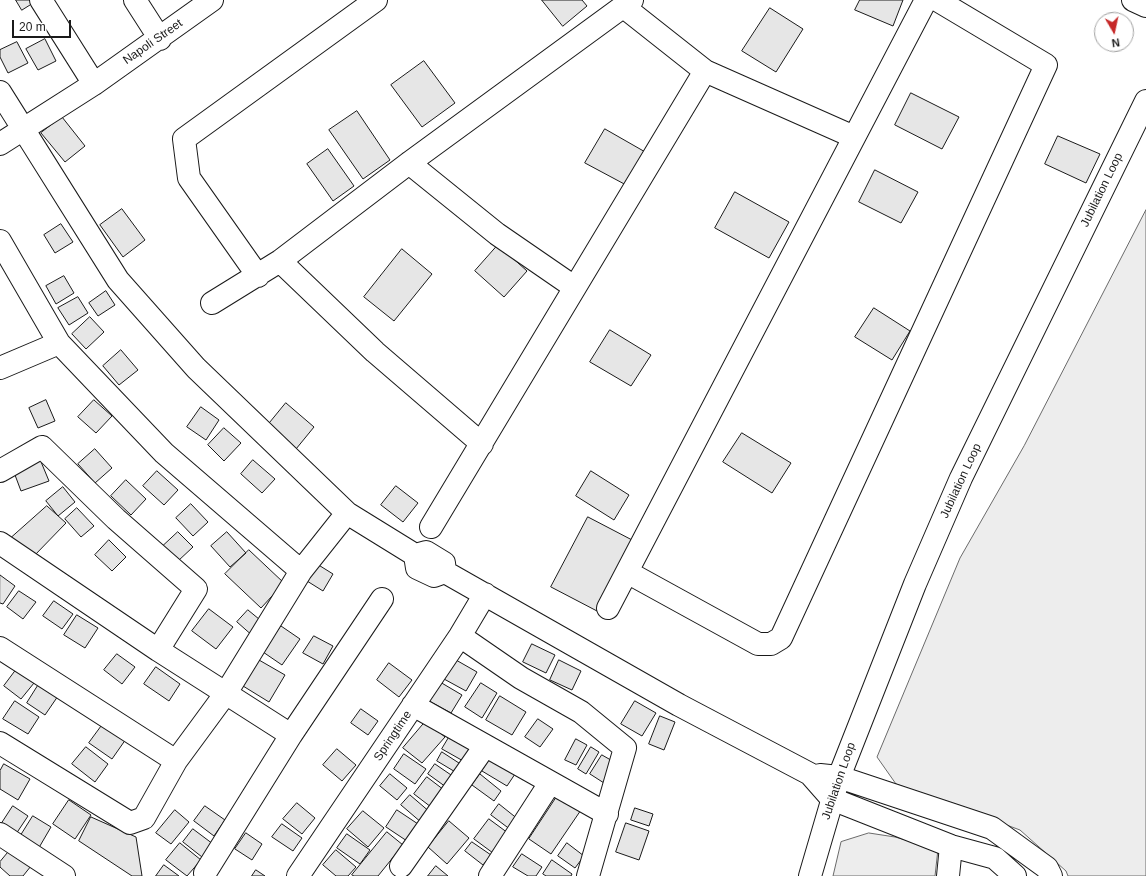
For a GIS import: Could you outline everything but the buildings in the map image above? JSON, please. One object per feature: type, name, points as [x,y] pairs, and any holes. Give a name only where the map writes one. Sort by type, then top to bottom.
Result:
[{"type":"street","points":[[41,0],[94,84]]},
{"type":"street","points":[[135,0],[160,39]]},
{"type":"street","name":"Napoli Street","points":[[0,144],[94,84],[160,39],[212,0]]},
{"type":"street","points":[[258,276],[189,178],[184,139],[376,0]]},
{"type":"street","points":[[608,608],[926,0]]},
{"type":"street","points":[[627,572],[758,644],[771,644],[781,638],[1046,65],[937,0]]},
{"type":"street","points":[[1133,0],[1146,6]]},
{"type":"street","points":[[212,303],[258,276],[280,261],[409,163],[628,4],[705,71],[854,137]]},
{"type":"street","points":[[431,527],[705,71]]},
{"type":"street","points":[[0,92],[118,280],[196,368],[347,513],[415,555],[426,552],[444,563],[445,572],[679,705],[810,774],[832,799],[951,846],[995,858],[1015,876]]},
{"type":"street","name":"Jubilation Loop","points":[[810,876],[839,777],[915,584],[961,478],[1146,101]]},
{"type":"street","points":[[409,163],[497,234],[574,287]]},
{"type":"street","points":[[0,241],[60,343],[164,453],[301,571]]},
{"type":"street","points":[[280,261],[375,352],[482,444]]},
{"type":"street","points":[[0,368],[60,343]]},
{"type":"street","points":[[0,471],[42,447],[116,519],[196,589],[158,650]]},
{"type":"street","points":[[0,743],[130,823],[144,818],[176,762],[226,693],[301,571],[347,513]]},
{"type":"street","points":[[0,543],[158,650],[290,735]]},
{"type":"street","name":"Springtime","points":[[298,876],[460,636],[485,594]]},
{"type":"street","points":[[205,873],[290,735],[382,599]]},
{"type":"street","points":[[460,636],[521,678],[581,712],[625,748],[588,876]]},
{"type":"street","points":[[0,648],[176,762]]},
{"type":"street","points":[[413,705],[606,814]]},
{"type":"street","points":[[401,866],[485,746]]},
{"type":"street","points":[[810,774],[839,777],[992,828],[1047,868],[1051,876]]},
{"type":"street","points":[[490,876],[550,783]]},
{"type":"street","points":[[0,834],[64,876]]},
{"type":"street","points":[[948,876],[951,846]]},
{"type":"shaded area","points":[[1146,210],[1146,876],[1068,876],[1066,871],[1020,830],[896,784],[877,757],[960,558],[1024,446]]},
{"type":"shaded area","points":[[869,833],[895,837],[938,849],[935,876],[833,876],[841,842]]}]
